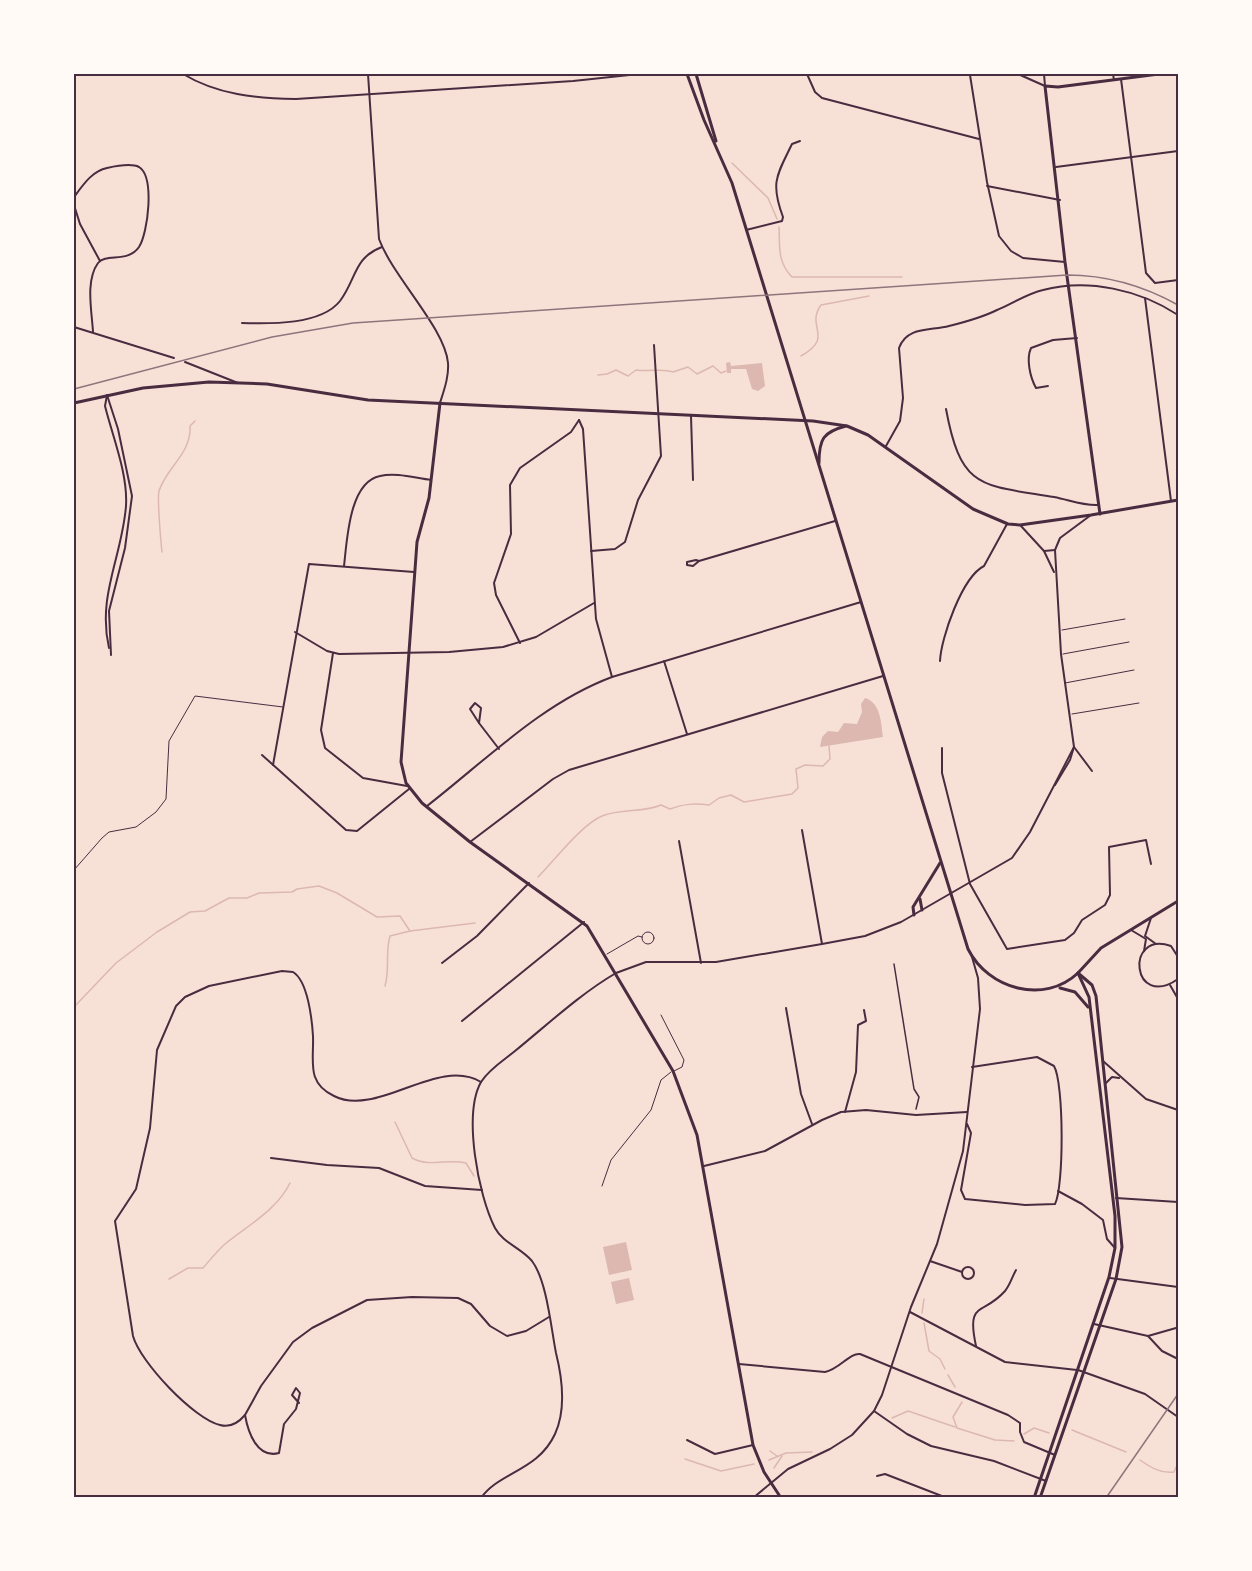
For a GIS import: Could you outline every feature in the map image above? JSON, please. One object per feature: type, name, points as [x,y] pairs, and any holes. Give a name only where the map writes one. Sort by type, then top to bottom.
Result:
[{"type":"main road","points":[[687,74],[704,120],[717,146]]},
{"type":"main road","points":[[696,74],[940,863],[972,957],[986,972],[1015,987],[1041,992],[1059,988],[1078,973],[1101,948],[1179,901]]},
{"type":"main road","points":[[1100,514],[1065,262],[1060,200],[1045,86],[1058,87],[1159,74]]},
{"type":"main road","points":[[74,403],[163,385],[238,383],[290,387],[368,400],[805,421],[847,426],[886,447],[973,509],[1008,524],[1020,525],[1100,514],[1179,500]]},
{"type":"main road","points":[[440,404],[429,498],[417,542],[414,572],[401,762],[408,787],[426,807],[470,842],[584,922],[674,1071],[689,1107],[704,1166],[753,1445],[780,1497]]},
{"type":"main road","points":[[819,468],[821,439],[831,430],[847,426]]},
{"type":"main road","points":[[914,915],[913,907],[940,863]]},
{"type":"main road","points":[[920,899],[922,910]]},
{"type":"main road","points":[[1034,1497],[1094,1324],[1109,1277],[1115,1248],[1112,1197],[1088,992],[1078,973]]},
{"type":"main road","points":[[1040,1497],[1116,1279],[1123,1237],[1096,996],[1092,985],[1078,973]]},
{"type":"main road","points":[[1059,988],[1079,994],[1089,1010]]},
{"type":"street","points":[[183,74],[214,89],[251,97],[296,99],[573,81],[639,74]]},
{"type":"street","points":[[368,74],[376,222],[382,247],[445,349],[448,368],[440,404]]},
{"type":"street","points":[[807,74],[814,92],[822,98],[980,140]]},
{"type":"street","points":[[963,74],[990,74]]},
{"type":"street","points":[[1018,74],[1045,86],[1044,74]]},
{"type":"street","points":[[1113,74],[1114,80]]},
{"type":"street","points":[[970,75],[987,186],[997,229],[1011,251],[1032,260],[1065,262]]},
{"type":"street","points":[[1121,79],[1130,157],[1140,206],[1147,276],[1155,283],[1179,280]]},
{"type":"street","points":[[746,230],[782,221],[775,188],[776,177],[792,144],[800,141]]},
{"type":"street","points":[[1056,167],[1179,151]]},
{"type":"street","points":[[74,197],[93,174],[101,169],[133,165],[140,168],[146,175],[148,212],[141,243],[131,255],[100,261]]},
{"type":"street","points":[[987,186],[1060,200]]},
{"type":"street","points":[[74,205],[80,224],[100,261],[90,294],[93,332]]},
{"type":"street","points":[[242,323],[307,319],[324,313],[341,299],[365,255],[382,247]]},
{"type":"street","points":[[886,447],[900,421],[903,398],[898,353],[900,343],[910,333],[949,326],[994,312],[1044,289],[1069,286],[1115,289],[1145,298],[1179,315]]},
{"type":"street","points":[[1145,298],[1171,501]]},
{"type":"street","points":[[74,327],[174,358]]},
{"type":"street","points":[[1048,387],[1036,388],[1032,382],[1028,355],[1031,348],[1053,340],[1077,338]]},
{"type":"street","points":[[591,551],[615,549],[627,539],[638,500],[661,456],[654,345]]},
{"type":"street","points":[[184,362],[238,383]]},
{"type":"street","points":[[107,395],[118,429],[132,496],[125,548],[110,611],[111,655],[104,626],[105,606],[121,538],[126,505],[124,485],[105,406],[107,395]]},
{"type":"street","points":[[946,409],[956,454],[966,468],[980,480],[999,489],[1056,497],[1076,504],[1099,505]]},
{"type":"street","points":[[691,416],[693,480]]},
{"type":"street","points":[[520,644],[510,620],[498,601],[494,583],[511,534],[510,485],[520,468],[571,432],[579,420],[582,429],[594,603],[599,635],[612,677]]},
{"type":"street","points":[[344,566],[355,500],[365,483],[382,475],[431,480]]},
{"type":"street","points":[[481,1497],[495,1484],[533,1461],[557,1431],[561,1406],[560,1371],[537,1269],[530,1259],[499,1235],[482,1190],[473,1122],[474,1102],[481,1082],[501,1062],[616,972],[646,962],[701,963],[877,933],[970,884],[1018,852],[1070,760],[1074,747],[1061,654],[1062,630],[1054,550],[1060,538],[1091,515]]},
{"type":"street","points":[[699,561],[835,521]]},
{"type":"street","points":[[940,661],[945,634],[961,593],[978,568],[984,566],[1008,524]]},
{"type":"street","points":[[1020,525],[1044,551],[1055,575]]},
{"type":"street","points":[[1044,551],[1054,550]]},
{"type":"street","points":[[273,765],[309,564],[414,572]]},
{"type":"street","points":[[426,807],[554,707],[612,677],[861,602]]},
{"type":"street","points":[[295,632],[333,653],[474,651],[520,644],[594,603]]},
{"type":"street","points":[[333,653],[321,730],[325,748],[363,778],[408,787]]},
{"type":"street","points":[[664,661],[687,734]]},
{"type":"street","points":[[470,842],[562,773],[883,676]]},
{"type":"street","points":[[479,723],[481,708],[478,704],[473,704],[470,712],[500,749]]},
{"type":"street","points":[[1074,747],[1092,771]]},
{"type":"street","points":[[942,748],[942,773],[970,884],[1005,946],[1011,950],[1065,940],[1074,933],[1082,920],[1105,905],[1110,895],[1109,847],[1146,840],[1151,864]]},
{"type":"street","points":[[262,754],[346,830],[357,831],[408,787]]},
{"type":"street","points":[[802,830],[822,944]]},
{"type":"street","points":[[679,842],[701,963]]},
{"type":"street","points":[[442,963],[477,936],[529,883]]},
{"type":"street","points":[[1151,918],[1147,925],[1139,966],[1144,979],[1156,986],[1170,985],[1179,978]]},
{"type":"street","points":[[462,1021],[584,922]]},
{"type":"street","points":[[1131,930],[1155,944],[1171,946],[1179,957]]},
{"type":"street","points":[[1143,952],[1155,944]]},
{"type":"street","points":[[753,1497],[788,1469],[843,1442],[874,1411],[893,1367],[909,1312],[930,1261],[963,1151],[980,1009],[978,978],[972,957]]},
{"type":"street","points":[[894,964],[914,1089],[919,1097],[916,1109]]},
{"type":"street","points":[[481,1082],[474,1077],[449,1076],[374,1097],[352,1100],[334,1097],[319,1085],[312,1074],[312,1028],[302,982],[293,972],[282,971],[209,986],[185,997],[176,1006],[157,1050],[150,1128],[136,1189],[119,1211],[114,1226],[133,1336],[138,1351],[149,1366],[199,1413],[224,1426],[233,1424],[245,1415],[261,1386],[293,1342],[312,1328],[367,1300],[412,1297],[458,1298],[471,1304],[498,1333],[507,1336],[526,1331],[549,1317]]},
{"type":"street","points":[[1170,985],[1179,999]]},
{"type":"street","points":[[786,1008],[801,1095],[812,1124]]},
{"type":"street","points":[[844,1112],[856,1072],[858,1025],[866,1021],[864,1010]]},
{"type":"street","points":[[967,1124],[971,1133],[961,1190],[964,1199],[1050,1206],[1057,1202],[1062,1117],[1059,1077],[1054,1066],[1045,1059],[1037,1057],[972,1067]]},
{"type":"street","points":[[1103,1061],[1153,1102],[1179,1110]]},
{"type":"street","points":[[1105,1084],[1112,1077],[1122,1078]]},
{"type":"street","points":[[704,1166],[765,1151],[812,1124],[844,1112],[866,1110],[915,1115],[967,1112]]},
{"type":"street","points":[[271,1158],[327,1165],[379,1168],[425,1186],[482,1190]]},
{"type":"street","points":[[1058,1191],[1082,1204],[1103,1220],[1107,1239],[1115,1248]]},
{"type":"street","points":[[1112,1197],[1179,1202]]},
{"type":"street","points":[[930,1261],[963,1272]]},
{"type":"street","points":[[976,1346],[972,1324],[974,1315],[981,1306],[1006,1290],[1016,1270]]},
{"type":"street","points":[[1109,1277],[1179,1287]]},
{"type":"street","points":[[909,1312],[1012,1364],[1078,1370],[1145,1394],[1179,1417]]},
{"type":"street","points":[[1094,1324],[1148,1336],[1176,1328]]},
{"type":"street","points":[[1148,1336],[1162,1352],[1179,1359]]},
{"type":"street","points":[[739,1364],[825,1372],[835,1370],[855,1353],[1008,1415],[1020,1423],[1020,1432],[1024,1442],[1055,1455]]},
{"type":"street","points":[[245,1415],[249,1432],[255,1443],[275,1454],[281,1450],[284,1424],[298,1403]]},
{"type":"street","points":[[874,1411],[907,1434],[931,1446],[994,1461],[1046,1481]]},
{"type":"street","points":[[687,1440],[716,1454],[753,1445]]},
{"type":"street","points":[[878,1476],[885,1474],[947,1497]]},
{"type":"lane","points":[[1062,630],[1125,619]]},
{"type":"lane","points":[[1061,654],[1129,642]]},
{"type":"lane","points":[[1065,683],[1134,670]]},
{"type":"lane","points":[[74,870],[109,832],[136,827],[156,812],[166,799],[169,741],[195,696],[284,707]]},
{"type":"lane","points":[[1070,714],[1139,703]]},
{"type":"lane","points":[[606,955],[638,936],[642,937]]},
{"type":"lane","points":[[603,1186],[611,1160],[651,1110],[661,1080],[682,1067],[684,1059],[661,1015]]},
{"type":"shaded area","points":[[730,362],[731,366],[762,363],[765,386],[758,391],[752,389],[746,369],[731,369],[731,373],[727,373],[726,363]]},
{"type":"shaded area","points":[[865,698],[877,709],[883,737],[820,747],[822,737],[828,731],[838,732],[844,723],[857,724],[862,712],[861,704]]},
{"type":"shaded area","points":[[626,1242],[632,1270],[609,1275],[603,1247]]},
{"type":"shaded area","points":[[629,1278],[634,1300],[616,1304],[611,1282]]},
{"type":"waterway","points":[[732,163],[768,198],[777,219]]},
{"type":"waterway","points":[[779,227],[782,260],[792,277],[902,277]]},
{"type":"waterway","points":[[801,356],[816,343],[818,337],[816,320],[821,305],[869,296]]},
{"type":"waterway","points":[[598,375],[616,370],[628,376],[636,370],[673,372],[688,367],[697,374],[713,366],[721,373],[726,371]]},
{"type":"waterway","points":[[162,552],[159,491],[183,452],[190,436],[190,426],[195,421]]},
{"type":"waterway","points":[[538,877],[577,835],[602,816],[661,805],[670,809],[689,804],[709,805],[719,798],[731,795],[744,802],[792,794],[798,788],[796,769],[805,765],[823,766],[830,759],[829,746]]},
{"type":"waterway","points":[[74,1007],[116,963],[157,932],[190,912],[205,911],[229,898],[247,898],[259,893],[292,892],[297,889],[319,886],[337,893],[377,917],[400,916],[410,931]]},
{"type":"waterway","points":[[385,986],[390,936],[410,931],[475,923]]},
{"type":"waterway","points":[[395,1122],[412,1158],[432,1163],[466,1163],[474,1176]]},
{"type":"waterway","points":[[169,1279],[188,1268],[203,1268],[225,1244],[270,1209],[290,1183]]},
{"type":"waterway","points":[[922,1313],[924,1299]]},
{"type":"waterway","points":[[924,1323],[929,1351],[940,1359],[945,1369]]},
{"type":"waterway","points":[[948,1375],[955,1387]]},
{"type":"waterway","points":[[962,1402],[953,1417],[957,1428],[995,1440],[1014,1441]]},
{"type":"waterway","points":[[892,1418],[908,1411],[955,1427]]},
{"type":"waterway","points":[[1024,1434],[1034,1428],[1049,1433]]},
{"type":"waterway","points":[[1072,1430],[1126,1452]]},
{"type":"waterway","points":[[770,1451],[777,1456]]},
{"type":"waterway","points":[[769,1460],[786,1453],[812,1452]]},
{"type":"waterway","points":[[774,1468],[782,1456]]},
{"type":"waterway","points":[[685,1459],[721,1471],[754,1464]]},
{"type":"waterway","points":[[1140,1460],[1165,1472],[1174,1472],[1178,1463]]},
{"type":"railway","points":[[74,389],[272,337],[353,323],[1067,275],[1111,279],[1152,292],[1178,305]]},
{"type":"railway","points":[[1106,1498],[1178,1394]]}]
